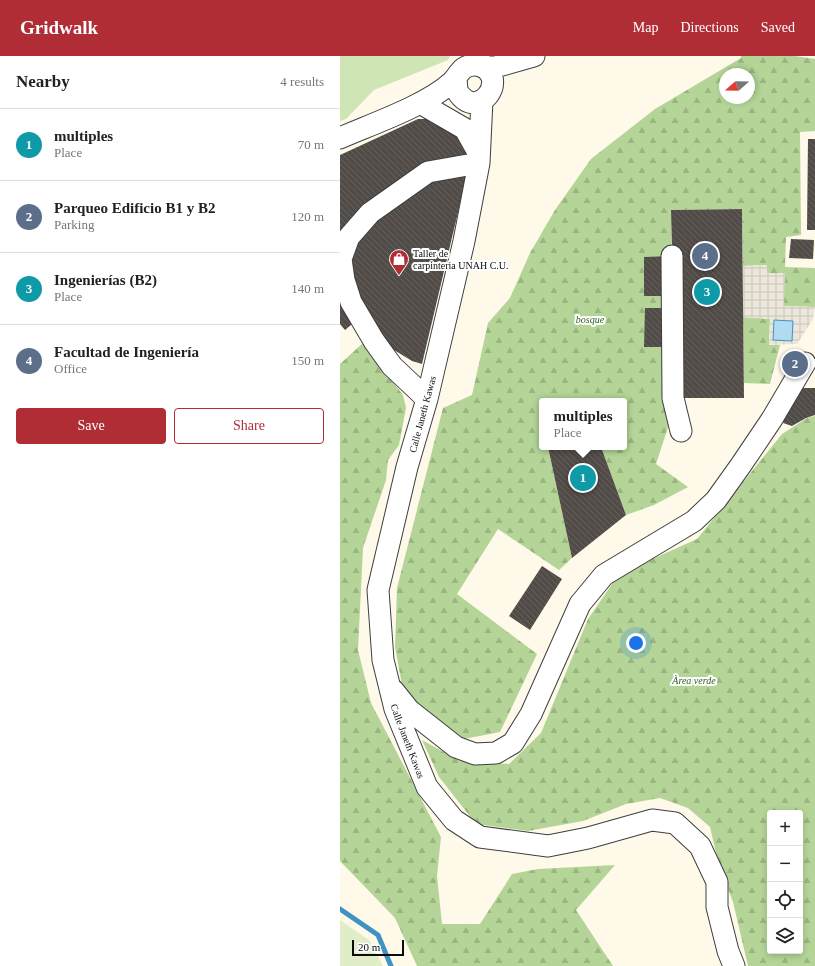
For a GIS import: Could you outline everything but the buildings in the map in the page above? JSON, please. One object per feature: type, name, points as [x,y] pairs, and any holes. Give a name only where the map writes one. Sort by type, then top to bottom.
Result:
[{"type":"lane","points":[[340,138],[420,103],[447,86],[473,79],[495,67],[527,59]]},
{"type":"lane","points":[[473,79],[479,158]]},
{"type":"lane","points":[[420,103],[465,130],[479,158]]},
{"type":"lane","points":[[427,399],[392,366],[374,341],[351,302],[344,280],[341,260],[349,237],[370,213],[428,172],[479,158]]},
{"type":"lane","name":"Calle Janeth Kawas","points":[[479,158],[464,241],[427,399],[407,467],[378,590],[383,660],[395,709],[427,787],[454,820],[480,837],[548,846],[588,838],[652,820],[675,822],[700,846],[717,882],[717,906],[728,951],[734,966]]},
{"type":"lane","points":[[672,256],[673,398],[681,431]]},
{"type":"lane","points":[[388,684],[409,710],[456,747],[475,754],[496,753],[514,743],[531,714],[580,604],[604,575],[694,521],[716,500],[772,419],[805,362]]},
{"type":"green space","points":[[340,56],[450,56],[448,60],[374,90],[346,119],[340,121]]},
{"type":"green space","name":"bosque","points":[[741,56],[795,56],[815,59],[815,131],[800,132],[801,235],[786,237],[785,267],[815,268],[815,307],[784,306],[767,273],[766,265],[743,266],[742,209],[671,210],[671,418],[656,464],[688,487],[654,505],[626,515],[602,450],[627,450],[627,398],[539,398],[539,450],[549,450],[572,558],[559,570],[498,529],[457,594],[537,654],[500,732],[464,739],[405,701],[395,647],[397,588],[443,408],[472,395],[488,323],[510,298],[530,253],[555,210],[591,159],[655,109],[719,71],[719,104],[755,104],[755,68],[724,68],[741,58]]},
{"type":"green space","points":[[743,317],[770,319],[769,345],[780,345],[770,384],[744,383]]},
{"type":"green space","points":[[363,343],[403,395],[406,408],[399,445],[388,460],[386,480],[363,548],[358,650],[371,703],[441,837],[437,876],[442,924],[480,924],[512,874],[538,869],[615,865],[576,910],[613,966],[417,966],[395,918],[340,861],[340,364]]},
{"type":"green space","name":"Àrea verde","points":[[815,416],[815,966],[748,966],[733,902],[718,862],[710,827],[688,808],[660,798],[626,804],[583,821],[528,831],[476,824],[439,777],[422,740],[460,761],[509,764],[541,733],[588,619],[619,574],[697,539],[782,434],[807,418]]},
{"type":"green space","points":[[340,920],[369,940],[383,966],[340,966]]},
{"type":"shaded area","points":[[767,265],[767,273],[785,273],[784,306],[815,307],[813,319],[797,344],[769,345],[770,319],[743,317],[743,266]]},
{"type":"water","points":[[774,320],[793,321],[792,341],[773,340]]},
{"type":"waterway","points":[[340,909],[378,935],[391,966]]},
{"type":"place","name":"Facultad de Ingeniería","points":[[705,256]]},
{"type":"place","name":"Taller de carpinteria UNAH C.U.","points":[[399,276]]},
{"type":"place","name":"Ingenierías (B2)","points":[[707,292]]},
{"type":"place","name":"Parqueo Edificio B1 y B2","points":[[795,364]]},
{"type":"place","name":"multiples","points":[[583,478]]}]
